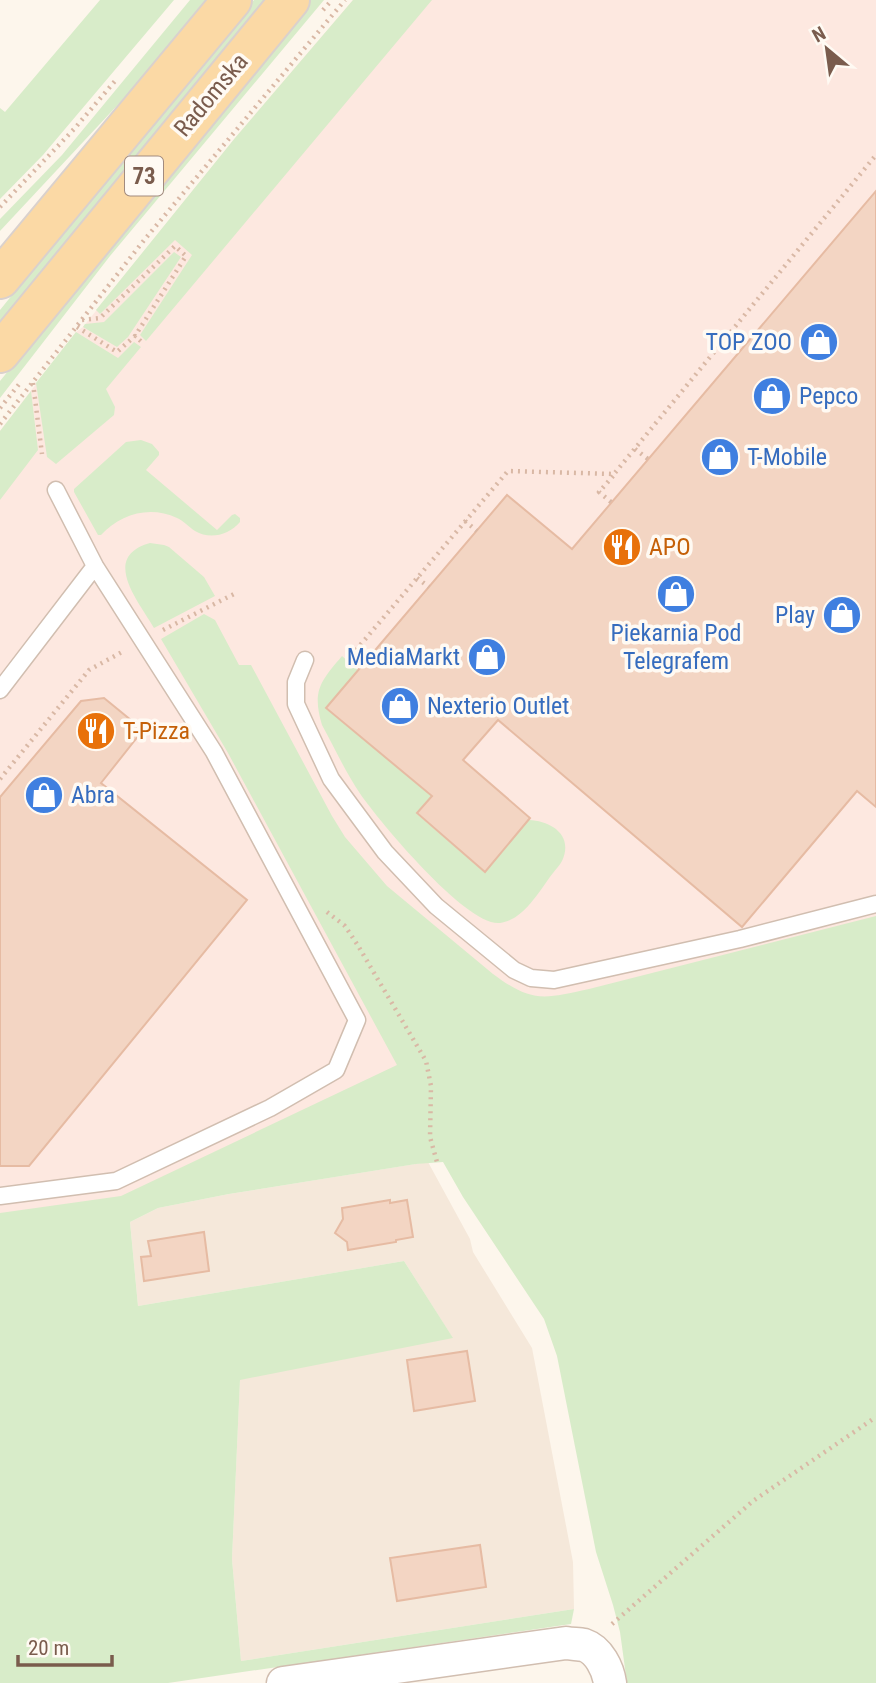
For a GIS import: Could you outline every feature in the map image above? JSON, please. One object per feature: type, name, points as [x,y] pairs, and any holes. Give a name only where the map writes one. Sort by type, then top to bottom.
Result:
[{"type":"main road","name":"Radomska","points":[[0,279],[232,0]]},
{"type":"main road","name":"Radomska","points":[[0,353],[289,0]]},
{"type":"street","points":[[283,1683],[566,1643],[587,1646],[600,1656],[610,1683]]},
{"type":"lane","points":[[0,1196],[116,1181],[270,1108],[336,1070],[357,1020],[214,752],[95,566],[56,491]]},
{"type":"lane","points":[[0,690],[95,566]]},
{"type":"lane","points":[[305,660],[296,682],[296,704],[331,779],[385,852],[436,906],[514,970],[531,978],[554,980],[740,939],[876,904]]},
{"type":"path","points":[[0,424],[145,239],[345,0]]},
{"type":"path","points":[[0,207],[116,80]]},
{"type":"path","points":[[611,502],[599,492],[876,155]]},
{"type":"path","points":[[77,327],[117,352],[135,336],[186,256],[174,246],[100,318],[82,320]]},
{"type":"path","points":[[135,336],[144,344]]},
{"type":"path","points":[[33,382],[42,453]]},
{"type":"path","points":[[635,449],[648,460]]},
{"type":"path","points":[[367,659],[356,650],[508,471],[614,474]]},
{"type":"path","points":[[465,521],[477,531]]},
{"type":"path","points":[[417,578],[429,587]]},
{"type":"path","points":[[171,626],[234,594]]},
{"type":"path","points":[[0,779],[89,670],[129,648]]},
{"type":"path","points":[[284,883],[345,926],[426,1061],[431,1086],[430,1137],[437,1162]]},
{"type":"path","points":[[587,1646],[753,1501],[876,1417]]},
{"type":"shaded area","points":[[353,0],[876,0],[876,979],[122,1208],[0,1227],[0,431],[76,332],[83,327],[235,138]]},
{"type":"shaded area","points":[[428,1162],[470,1239],[473,1252],[532,1348],[573,1562],[574,1609],[241,1661],[232,1559],[240,1379],[452,1337],[404,1261],[138,1306],[130,1222],[158,1208]]},
{"type":"green space","points":[[100,0],[174,0],[43,155],[0,199],[0,108],[5,112]]},
{"type":"green space","points":[[190,0],[209,0],[140,81],[0,231],[0,219],[62,155]]},
{"type":"green space","points":[[254,0],[268,0],[0,328],[0,310]]},
{"type":"green space","points":[[311,0],[324,0],[110,256],[0,398],[0,381]]},
{"type":"green space","points":[[353,0],[432,0],[146,341],[140,335],[192,255],[175,240],[100,314],[96,310],[235,138]]},
{"type":"green space","points":[[174,252],[181,257],[128,337],[117,347],[83,327],[85,324],[104,322]]},
{"type":"green space","points":[[76,332],[118,358],[134,342],[141,347],[106,389],[115,407],[114,415],[56,464],[47,457],[36,383]]},
{"type":"green space","points":[[31,391],[38,450],[0,500],[0,431]]},
{"type":"green space","points":[[141,440],[152,444],[159,452],[146,470],[217,530],[232,515],[240,518],[240,522],[225,533],[213,536],[201,534],[167,514],[146,512],[126,517],[98,535],[74,489],[126,442]]},
{"type":"green space","points":[[150,543],[169,547],[204,577],[215,596],[154,628],[133,593],[125,569],[127,559],[135,550]]},
{"type":"green space","points":[[204,614],[215,620],[239,665],[251,665],[345,837],[387,886],[493,974],[518,990],[549,996],[589,989],[876,916],[876,1683],[627,1683],[620,1632],[596,1552],[557,1356],[544,1319],[463,1197],[443,1162],[229,1194],[158,1208],[130,1222],[138,1306],[404,1261],[453,1338],[240,1380],[232,1559],[241,1661],[574,1609],[571,1624],[168,1683],[0,1683],[0,1213],[121,1196],[397,1065],[228,753],[161,639]]},
{"type":"green space","points":[[342,656],[358,670],[326,708],[432,796],[417,814],[484,872],[529,820],[545,823],[563,837],[565,852],[561,862],[524,911],[509,921],[500,923],[485,920],[467,908],[425,871],[361,795],[345,770],[322,725],[319,713],[318,695],[323,680]]},
{"type":"building","points":[[876,191],[876,807],[857,791],[742,927],[498,720],[463,760],[530,818],[485,872],[417,813],[432,796],[326,708],[507,495],[572,549]]},
{"type":"building","points":[[104,698],[143,730],[101,783],[247,900],[29,1166],[0,1166],[0,797],[81,701]]},
{"type":"building","points":[[390,1200],[390,1203],[407,1200],[413,1237],[348,1250],[347,1242],[335,1233],[343,1219],[342,1208]]},
{"type":"building","points":[[204,1232],[209,1271],[144,1281],[141,1257],[151,1256],[148,1241]]},
{"type":"building","points":[[467,1351],[475,1401],[414,1411],[407,1360]]},
{"type":"building","points":[[480,1545],[486,1587],[397,1601],[390,1558]]},
{"type":"place","name":"TOP ZOO","points":[[819,342]]},
{"type":"place","name":"Pepco","points":[[772,396]]},
{"type":"place","name":"T-Mobile","points":[[720,457]]},
{"type":"place","name":"APO","points":[[622,547]]},
{"type":"place","name":"Piekarnia Pod Telegrafem","points":[[676,594]]},
{"type":"place","name":"Play","points":[[842,615]]},
{"type":"place","name":"MediaMarkt","points":[[487,657]]},
{"type":"place","name":"Nexterio Outlet","points":[[400,706]]},
{"type":"place","name":"T-Pizza","points":[[96,731]]},
{"type":"place","name":"Abra","points":[[44,795]]}]
